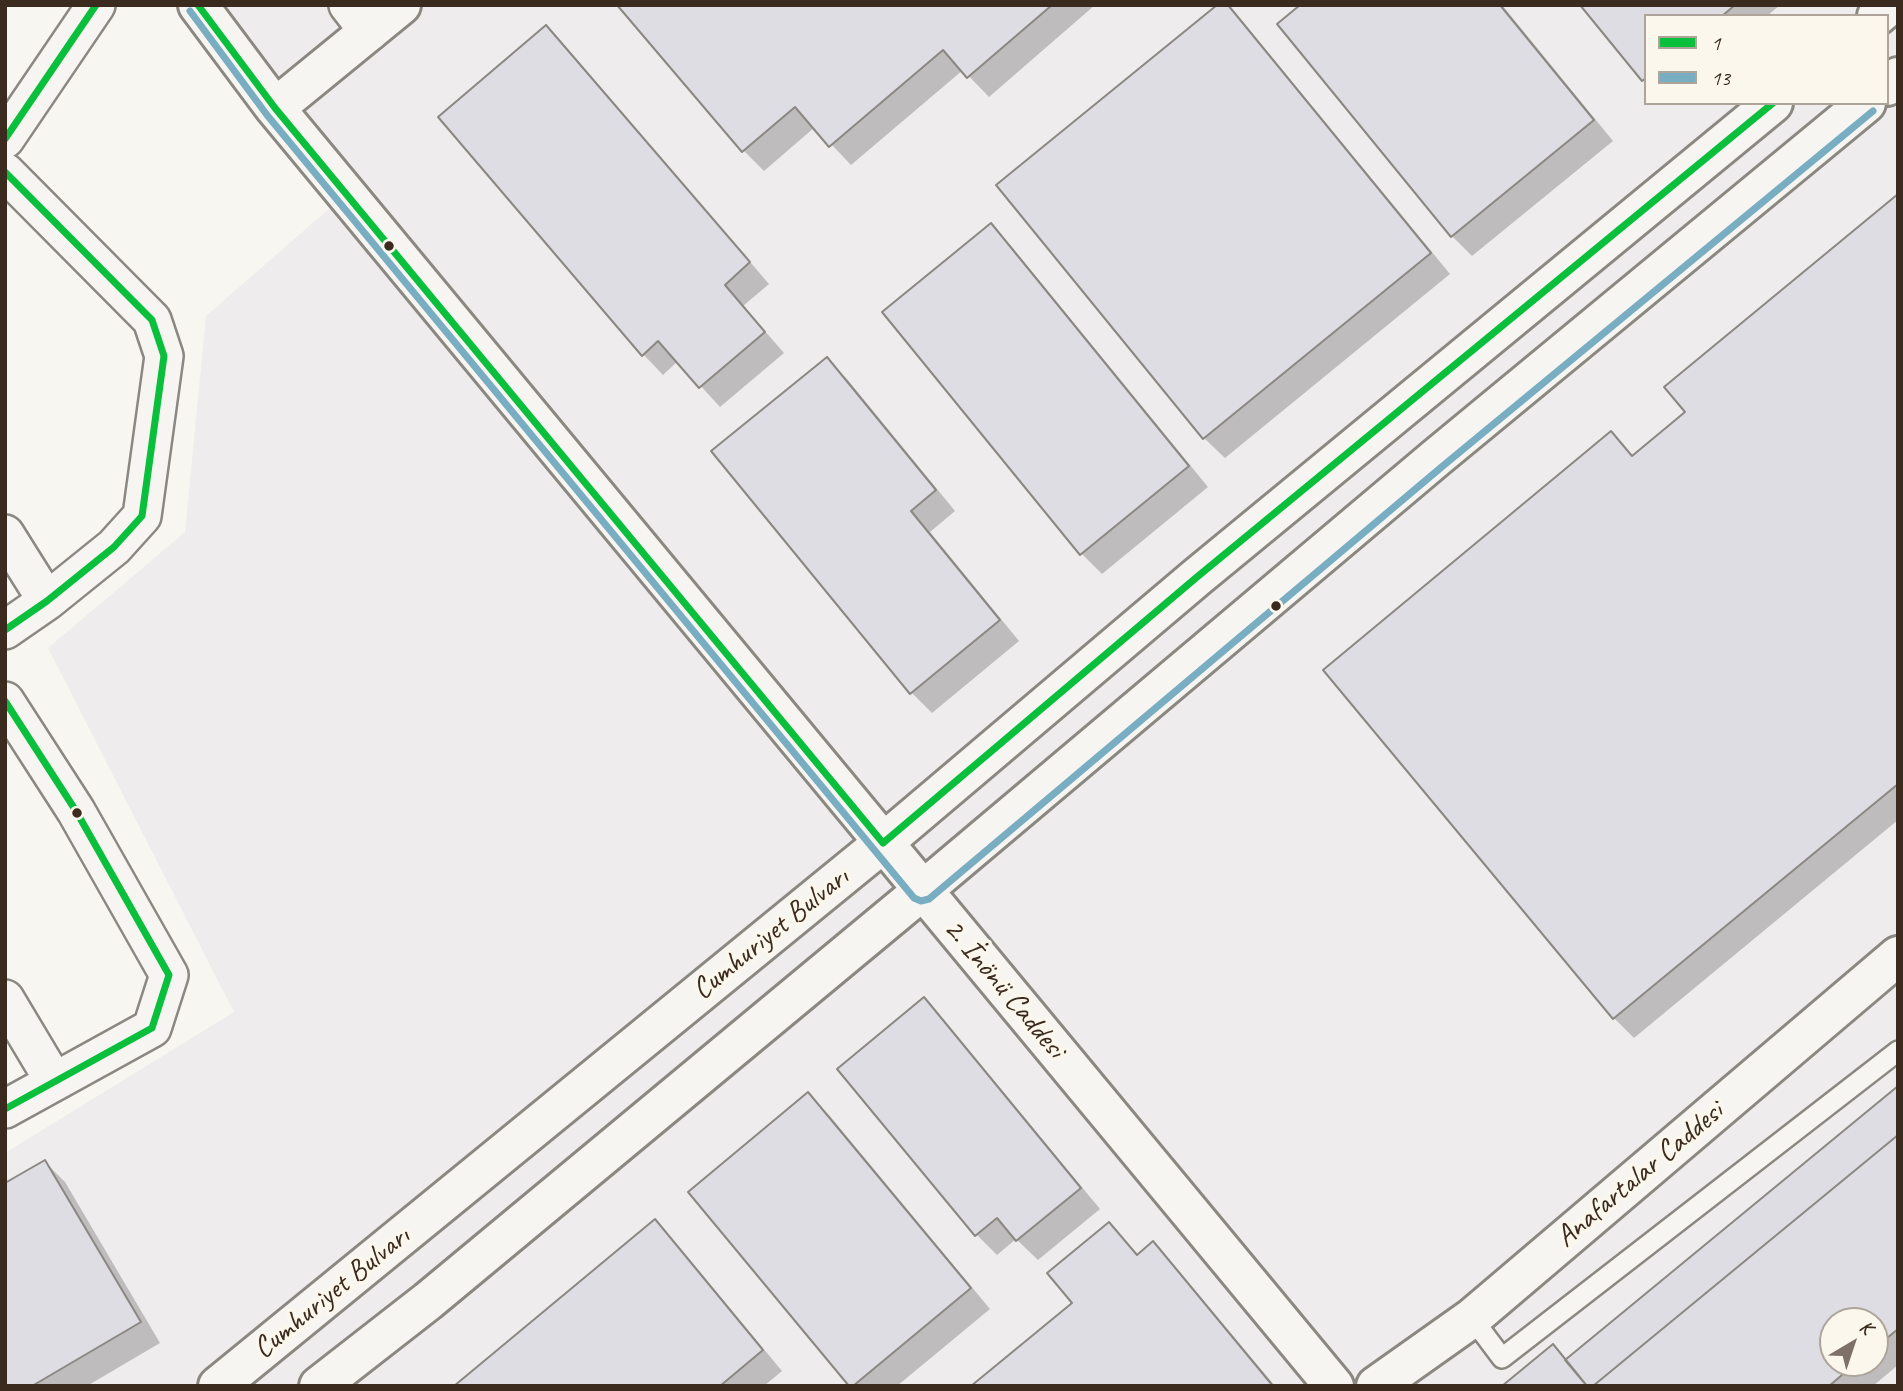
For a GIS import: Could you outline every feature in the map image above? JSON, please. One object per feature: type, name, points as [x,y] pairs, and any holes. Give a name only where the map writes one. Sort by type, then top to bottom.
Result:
[{"type":"main road","name":"2. İnönü Caddesi","points":[[198,5],[275,108],[1334,1386]]},
{"type":"main road","points":[[275,108],[358,19],[401,5]]},
{"type":"main road","name":"Cumhuriyet Bulvarı","points":[[218,1386],[883,843],[1208,568],[1771,105]]},
{"type":"main road","name":"Cumhuriyet Bulvarı","points":[[319,1386],[428,1301],[922,891],[1437,457],[1864,105]]},
{"type":"main road","name":"Anafartalar Caddesi","points":[[1376,1386],[1472,1318],[1898,956]]},
{"type":"street","points":[[5,139],[96,5]]},
{"type":"street","points":[[5,173],[152,320],[164,356],[142,516],[114,547],[47,601],[5,630]]},
{"type":"street","points":[[5,534],[47,601]]},
{"type":"street","points":[[5,701],[76,811],[169,975],[152,1028],[5,1109]]},
{"type":"street","points":[[5,999],[54,1081]]},
{"type":"lane","points":[[1472,1318],[1502,1358],[1898,1051]]},
{"type":"shaded area","points":[[185,5],[1898,5],[1898,1386],[5,1386],[5,1153],[234,1012],[48,648],[185,532],[206,316],[355,186]]},
{"type":"building","points":[[617,5],[1052,5],[967,78],[943,50],[829,147],[795,107],[742,152]]},
{"type":"building","points":[[1217,5],[1228,5],[1431,253],[1203,439],[996,185]]},
{"type":"building","points":[[1300,5],[1500,5],[1594,120],[1451,237],[1277,24]]},
{"type":"building","points":[[1580,5],[1735,5],[1724,14],[1644,14],[1642,81]]},
{"type":"building","points":[[546,25],[750,262],[725,285],[765,332],[699,388],[658,341],[642,356],[438,117]]},
{"type":"building","points":[[1898,194],[1898,784],[1613,1019],[1323,670],[1611,431],[1632,456],[1685,412],[1664,387]]},
{"type":"building","points":[[991,223],[1189,466],[1080,555],[882,312]]},
{"type":"building","points":[[827,357],[936,490],[911,511],[1000,620],[910,694],[711,451]]},
{"type":"building","points":[[924,997],[1081,1188],[1016,1241],[997,1218],[975,1236],[837,1069]]},
{"type":"building","points":[[1898,1086],[1898,1135],[1593,1386],[1587,1386],[1565,1360]]},
{"type":"building","points":[[808,1092],[971,1288],[853,1386],[849,1386],[688,1192]]},
{"type":"building","points":[[1898,1135],[1898,1329],[1889,1336],[1889,1307],[1819,1307],[1819,1377],[1840,1377],[1829,1386],[1593,1386]]},
{"type":"building","points":[[45,1160],[141,1322],[32,1386],[5,1386],[5,1183]]},
{"type":"building","points":[[655,1219],[763,1350],[720,1386],[454,1386]]},
{"type":"building","points":[[1109,1222],[1137,1255],[1153,1241],[1273,1386],[971,1386],[1072,1303],[1047,1273]]},
{"type":"building","points":[[1553,1344],[1587,1386],[1502,1386]]},
{"type":"transit line","name":"1","points":[[5,139],[96,5]]},
{"type":"transit line","name":"1","points":[[198,5],[275,108],[883,843],[1197,577],[1771,105]]},
{"type":"transit line","name":"13","points":[[190,11],[267,115],[914,898],[921,901],[929,899],[1444,465],[1873,111]]},
{"type":"transit line","name":"1","points":[[5,172],[152,320],[164,356],[142,516],[114,547],[47,601],[5,630]]},
{"type":"transit line","name":"1","points":[[5,701],[76,811],[169,975],[152,1028],[5,1109]]}]
